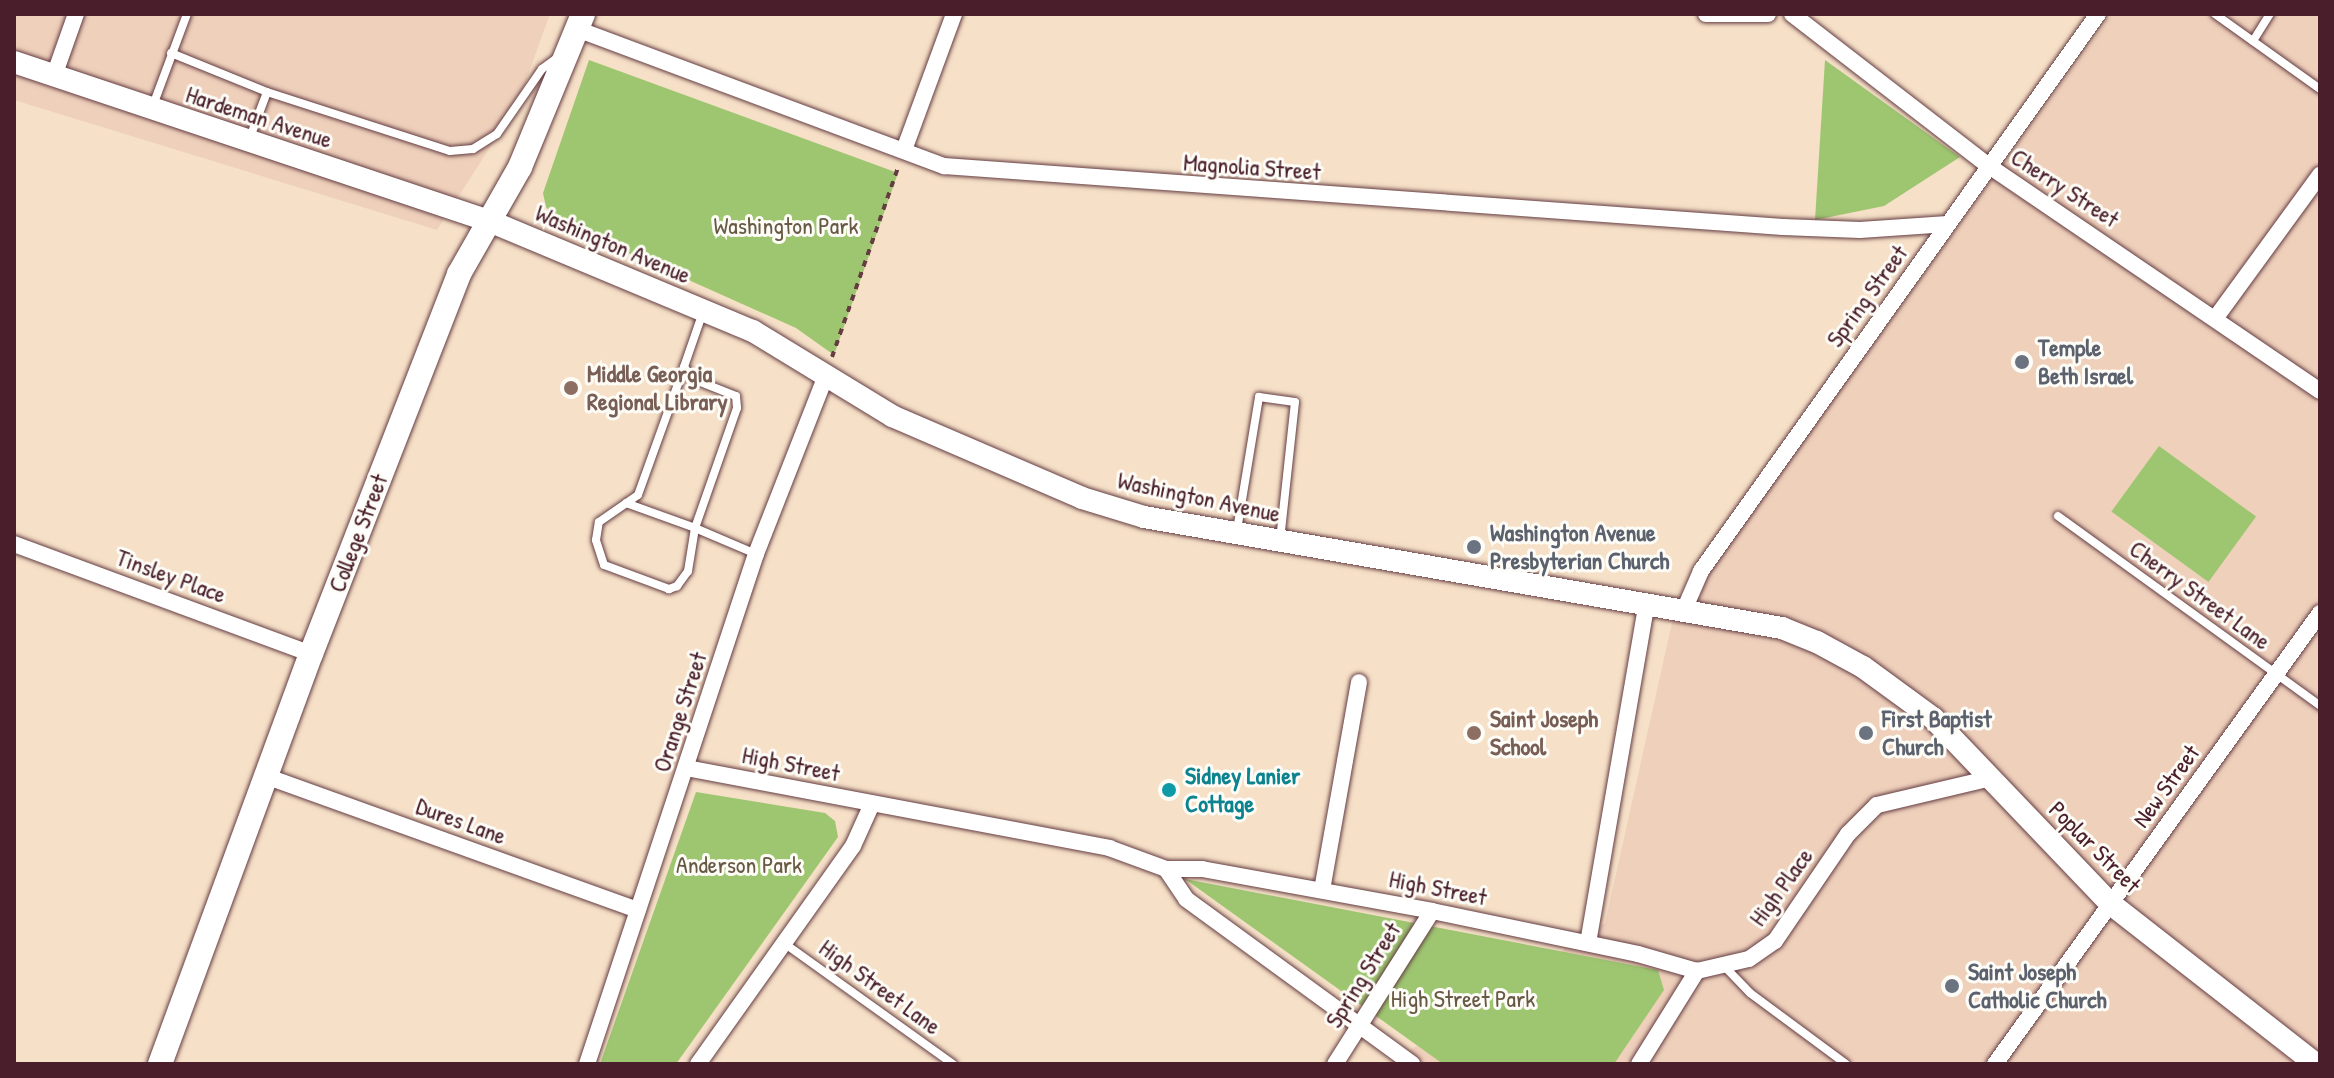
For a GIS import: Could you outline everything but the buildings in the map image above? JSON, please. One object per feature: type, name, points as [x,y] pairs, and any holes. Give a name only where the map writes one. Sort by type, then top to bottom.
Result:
[{"type":"main road","name":"College Street","points":[[160,1064],[311,654],[459,274],[487,220],[520,167],[577,30]]},
{"type":"street","points":[[54,76],[76,14]]},
{"type":"street","points":[[904,150],[954,14]]},
{"type":"street","points":[[1706,14],[1768,14]]},
{"type":"street","name":"Cherry Street","points":[[1792,14],[1989,166],[2217,316],[2320,391]]},
{"type":"street","name":"Spring Street","points":[[1684,610],[1701,571],[2098,14]]},
{"type":"street","name":"Magnolia Street","points":[[577,30],[944,166],[1008,174],[1415,203],[1845,229],[1948,224]]},
{"type":"street","name":"Hardeman Avenue","points":[[14,62],[487,220]]},
{"type":"street","points":[[2217,316],[2320,175]]},
{"type":"street","name":"Washington Avenue","points":[[487,220],[753,331],[825,378],[892,416],[1082,498],[1144,517],[1782,628],[1863,667],[1893,689]]},
{"type":"street","name":"Orange Street","points":[[587,1064],[756,554],[825,378]]},
{"type":"street","name":"Tinsley Place","points":[[14,544],[311,654]]},
{"type":"street","points":[[1588,943],[1647,603]]},
{"type":"street","name":"New Street","points":[[1995,1064],[2320,613]]},
{"type":"street","points":[[1322,890],[1359,682]]},
{"type":"street","name":"Poplar Street","points":[[1893,689],[1934,719],[2111,904],[2273,1027],[2316,1064]]},
{"type":"street","name":"High Street","points":[[687,768],[1109,848],[1166,869],[1202,869],[1432,911],[1588,943],[1697,971]]},
{"type":"street","name":"Dures Lane","points":[[268,777],[638,910]]},
{"type":"street","name":"High Place","points":[[1697,971],[1749,959],[1775,941],[1848,834],[1877,805],[1991,778]]},
{"type":"street","points":[[698,1064],[853,846],[872,804]]},
{"type":"street","points":[[1166,869],[1186,899],[1412,1064]]},
{"type":"street","name":"Spring Street","points":[[1335,1064],[1432,911]]},
{"type":"street","points":[[1639,1064],[1697,971]]},
{"type":"street","name":"Poplar Street","points":[[2273,1027],[2320,1054]]},
{"type":"lane","points":[[151,108],[187,14]]},
{"type":"lane","points":[[2215,14],[2320,89]]},
{"type":"lane","points":[[2253,41],[2270,14]]},
{"type":"lane","points":[[171,53],[267,92],[450,151],[473,149],[497,134],[542,69],[577,30]]},
{"type":"lane","points":[[248,141],[267,92]]},
{"type":"lane","points":[[684,367],[693,379],[736,396],[737,408],[695,528],[688,571],[677,586],[669,589],[604,565],[596,540],[599,522],[638,495],[704,311]]},
{"type":"lane","points":[[1237,533],[1259,397],[1295,402],[1279,540]]},
{"type":"lane","points":[[626,503],[756,554]]},
{"type":"lane","name":"Cherry Street Lane","points":[[2058,516],[2320,706]]},
{"type":"lane","name":"High Street Lane","points":[[784,942],[953,1064]]},
{"type":"lane","points":[[1725,967],[1750,993],[1846,1064]]},
{"type":"path","points":[[825,378],[904,150]]},
{"type":"shaded area","points":[[14,14],[550,14],[517,105],[437,230],[14,100]]},
{"type":"shaded area","points":[[2112,14],[2320,14],[2320,1064],[1389,1064],[1605,923],[1672,623]]},
{"type":"green space","name":"Washington Park","points":[[589,60],[898,173],[834,355],[796,328],[559,222],[546,207],[543,193]]},
{"type":"green space","points":[[1825,60],[1960,157],[1884,206],[1815,220]]},
{"type":"green space","points":[[2159,446],[2256,517],[2208,582],[2111,512]]},
{"type":"green space","name":"Anderson Park","points":[[696,792],[825,813],[835,821],[838,837],[676,1064],[600,1064]]},
{"type":"green space","name":"High Street Park","points":[[1185,879],[1658,970],[1664,990],[1614,1064],[1443,1064]]},
{"type":"place","name":"Temple Beth Israel","points":[[2022,362]]},
{"type":"place","name":"Middle Georgia Regional Library","points":[[571,388]]},
{"type":"place","name":"Washington Avenue Presbyterian Church","points":[[1474,547]]},
{"type":"place","name":"Saint Joseph School","points":[[1474,733]]},
{"type":"place","name":"First Baptist Church","points":[[1866,733]]},
{"type":"place","name":"Sidney Lanier Cottage","points":[[1169,790]]},
{"type":"place","name":"Saint Joseph Catholic Church","points":[[1952,986]]}]
